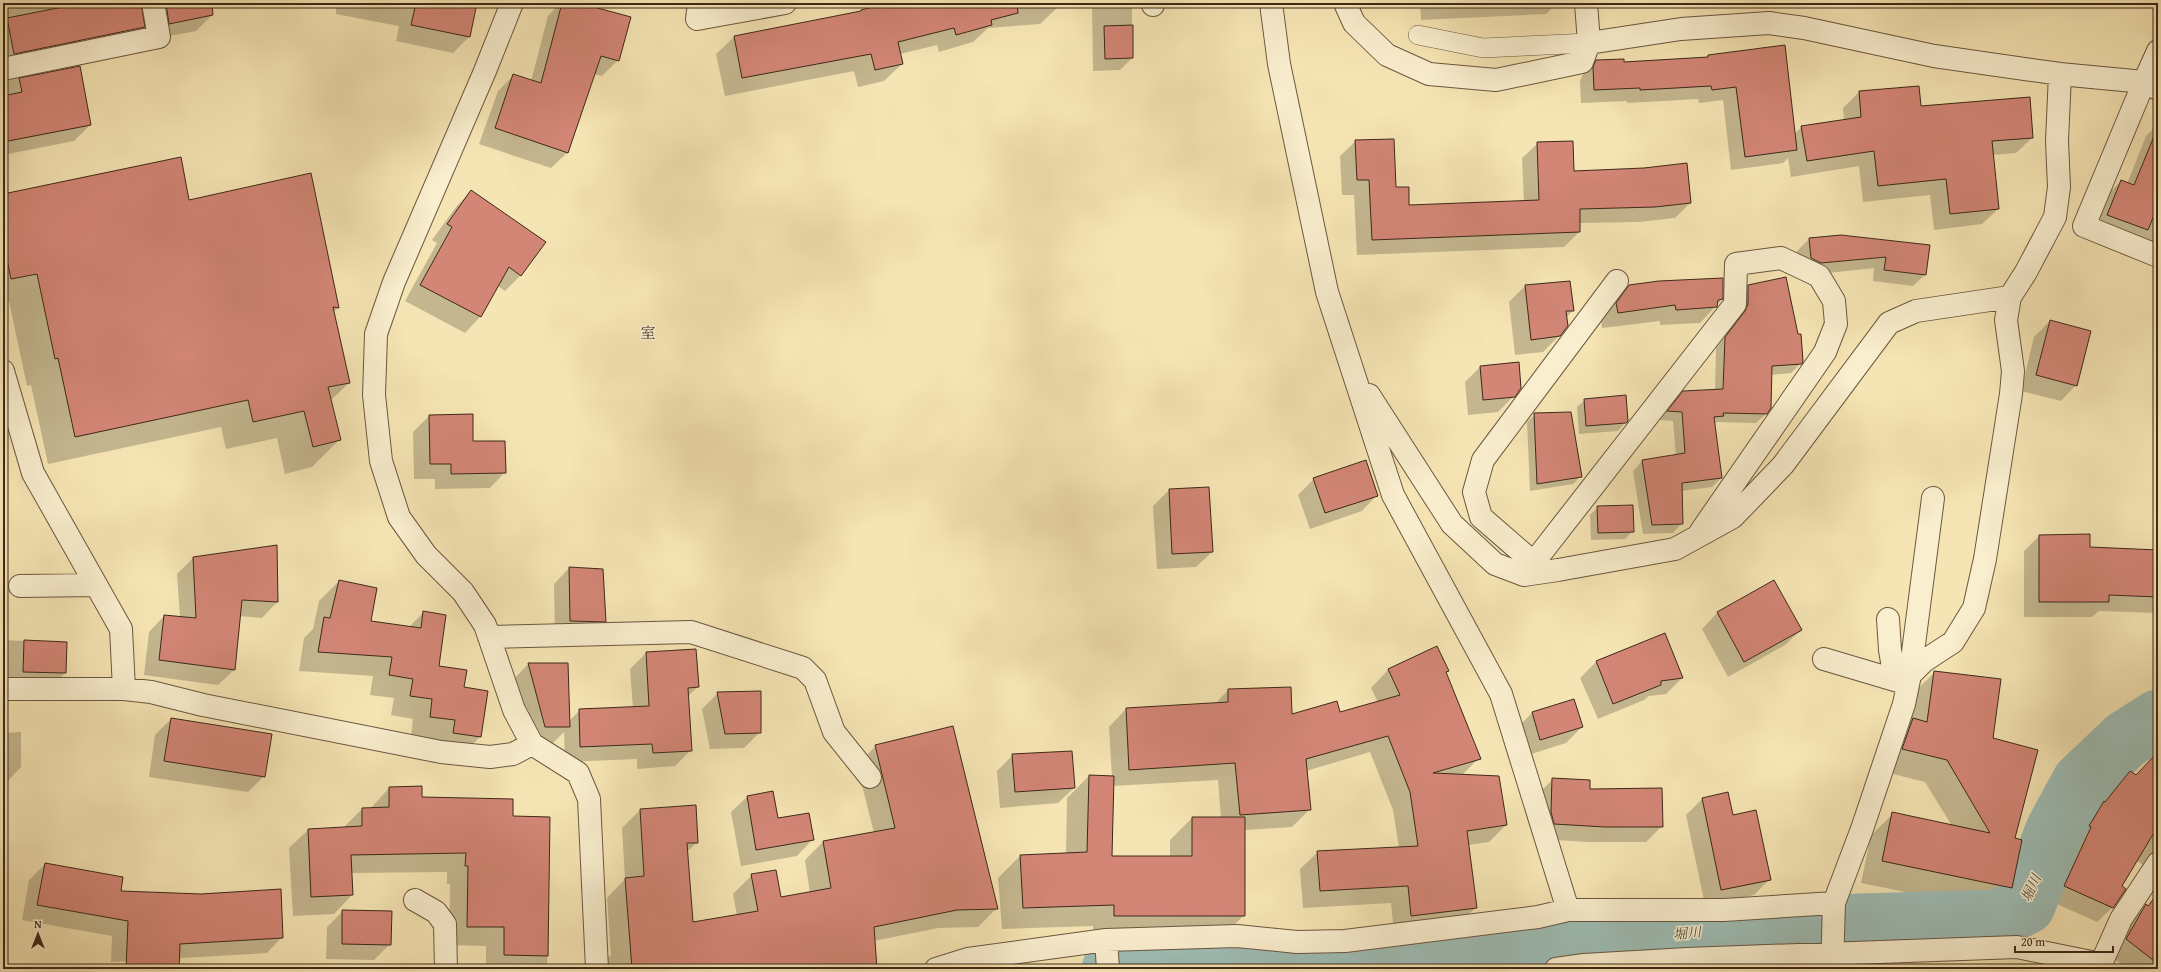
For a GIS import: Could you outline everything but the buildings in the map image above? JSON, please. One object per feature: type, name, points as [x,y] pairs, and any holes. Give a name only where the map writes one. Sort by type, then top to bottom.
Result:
[{"type":"street","points":[[3,69],[159,37],[153,3]]},
{"type":"street","points":[[512,3],[485,71],[394,282],[376,334],[374,395],[381,461],[398,517],[426,555],[463,592],[485,625],[514,710],[532,744],[578,773],[589,799],[597,969]]},
{"type":"street","points":[[699,3],[697,19],[785,3]]},
{"type":"street","points":[[1271,3],[1279,64],[1327,292],[1393,495],[1500,694],[1568,910]]},
{"type":"street","points":[[1345,3],[1354,23],[1387,55],[1429,74],[1496,80],[1582,62],[1589,43],[1586,3]]},
{"type":"street","points":[[1589,43],[1681,29],[1769,23],[1804,28],[1934,56],[2151,85]]},
{"type":"street","points":[[2158,51],[2151,85],[2084,226],[2158,256]]},
{"type":"street","points":[[1904,680],[1924,661],[1952,642],[1974,608],[1986,560],[2011,394],[2013,371],[2006,320],[2010,297],[2026,272],[2055,217],[2059,187],[2057,141],[2060,74]]},
{"type":"street","points":[[1529,569],[1735,304],[1736,264],[1781,258],[1819,276],[1834,301],[1836,324],[1825,352],[1698,536]]},
{"type":"street","points":[[1529,569],[1481,517],[1474,492],[1483,460],[1617,280]]},
{"type":"street","points":[[1352,368],[1452,524],[1496,564],[1529,569],[1675,549],[1733,517],[1783,465],[1889,323],[1916,311],[2010,297]]},
{"type":"street","points":[[3,371],[33,473],[121,629],[124,689]]},
{"type":"street","points":[[1832,961],[1834,903],[1862,829],[1904,704],[1904,680],[1933,498]]},
{"type":"street","points":[[20,586],[96,586]]},
{"type":"street","points":[[1888,618],[1890,650],[1904,680]]},
{"type":"street","points":[[490,637],[691,632],[803,668],[815,680],[834,732],[870,777]]},
{"type":"street","points":[[1824,659],[1904,680]]},
{"type":"street","points":[[3,689],[124,689],[151,692],[203,705],[441,752],[490,757],[513,754],[532,744]]},
{"type":"street","points":[[1556,969],[1584,965],[1687,959],[1832,961],[2016,947],[2100,966],[2121,919],[2158,863]]},
{"type":"street","points":[[416,900],[436,912],[445,924],[446,969]]},
{"type":"street","points":[[936,969],[968,959],[1107,954],[1237,936],[1297,942],[1345,941],[1538,917],[1568,910],[1724,910],[1834,903]]},
{"type":"lane","points":[[1418,35],[1483,48],[1589,43]]},
{"type":"waterway","name":"堀川","points":[[1111,969],[1192,961],[1312,969],[1702,932],[1860,923],[1999,919],[2026,905],[2055,830],[2081,782],[2125,740],[2158,719]]},
{"type":"district","name":"室","points":[[648,333]]}]
